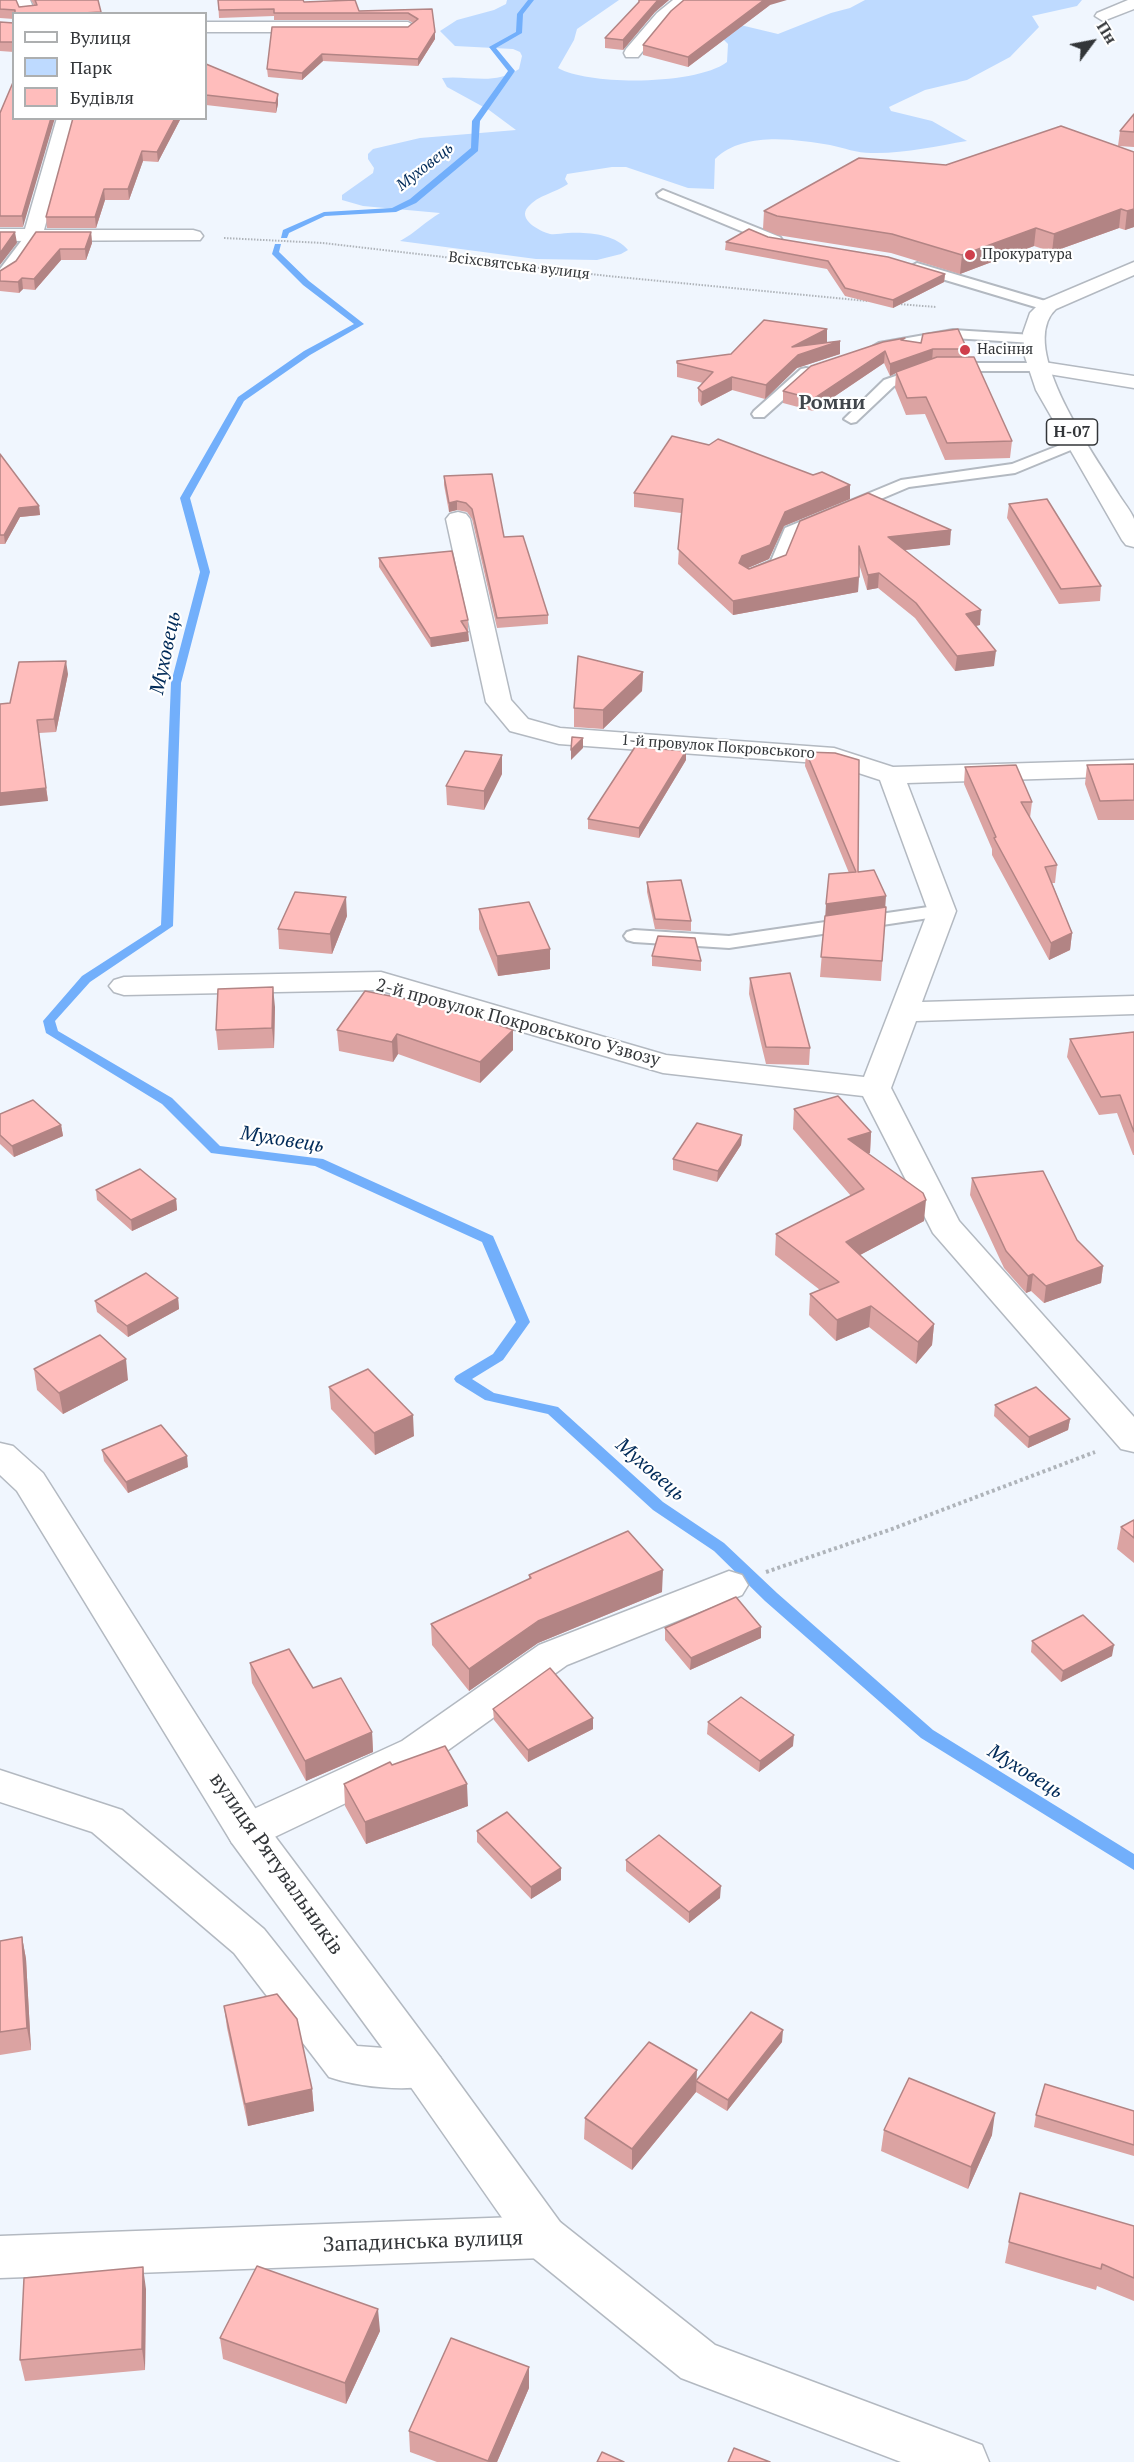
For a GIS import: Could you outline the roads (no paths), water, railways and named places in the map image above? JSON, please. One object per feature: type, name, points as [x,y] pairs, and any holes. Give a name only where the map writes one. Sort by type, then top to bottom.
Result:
[{"type":"street","points":[[632,53],[663,16],[684,0]]},
{"type":"street","points":[[1103,16],[1134,3]]},
{"type":"street","points":[[207,27],[408,27]]},
{"type":"street","points":[[33,235],[65,120]]},
{"type":"street","points":[[0,235],[194,236]]},
{"type":"street","points":[[1043,311],[1104,279],[1134,268]]},
{"type":"street","name":"Н-07","points":[[1043,311],[1033,339],[1037,367],[1047,390],[1134,540]]},
{"type":"street","points":[[1037,367],[1134,382]]},
{"type":"street","name":"1-й провулок Покровського","points":[[458,519],[499,702],[519,725],[559,736],[834,756],[891,775],[1134,768]]},
{"type":"street","points":[[891,775],[942,911],[875,1088],[945,1226],[1133,1439]]},
{"type":"street","name":"2-й провулок Покровського Узвозу","points":[[124,986],[381,981],[663,1064],[875,1088]]},
{"type":"street","points":[[903,1012],[1134,1005]]},
{"type":"street","name":"вулиця Рятувальників","points":[[0,1455],[30,1482],[247,1831],[424,2070],[543,2237]]},
{"type":"street","points":[[247,1831],[416,1752],[553,1655],[729,1585]]},
{"type":"street","points":[[0,1786],[107,1821],[249,1941],[345,2064],[424,2070]]},
{"type":"street","name":"Западинська вулиця","points":[[0,2257],[543,2237],[698,2362],[964,2462]]},
{"type":"lane","points":[[663,194],[772,240],[784,242]]},
{"type":"lane","points":[[0,276],[10,268],[33,235]]},
{"type":"lane","points":[[901,262],[1043,311]]},
{"type":"lane","points":[[869,351],[954,334],[1033,339]]},
{"type":"lane","points":[[851,419],[890,383],[933,368],[1037,367]]},
{"type":"lane","points":[[759,414],[804,373],[815,369]]},
{"type":"lane","points":[[748,576],[778,564],[791,531],[906,483],[1015,468],[1078,442]]},
{"type":"lane","points":[[634,936],[729,942],[942,911]]},
{"type":"waterway","name":"Муховець","points":[[284,236],[286,232],[324,214],[393,210],[413,201],[475,149],[476,121],[512,71],[492,47],[519,33],[520,14],[531,0]]},
{"type":"waterway","name":"Муховець","points":[[278,246],[275,252],[306,283],[360,324],[307,353],[241,399],[185,498],[205,572],[176,683],[167,926],[86,979],[49,1021],[52,1033],[167,1101],[216,1150],[318,1162],[488,1239],[523,1322],[498,1357],[461,1379],[490,1397],[553,1410],[658,1506],[719,1547],[771,1597],[927,1734],[1134,1863]]},
{"type":"place","name":"Прокуратура","points":[[970,255]]},
{"type":"place","name":"Насіння","points":[[965,350]]},
{"type":"district","name":"Ромни","points":[[832,403]]}]
